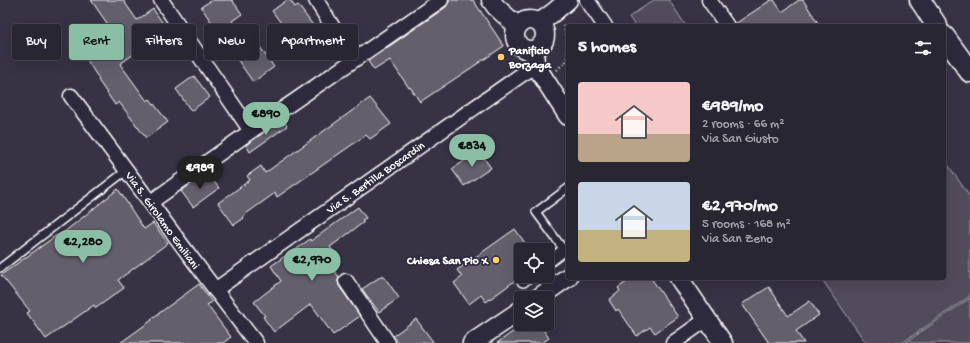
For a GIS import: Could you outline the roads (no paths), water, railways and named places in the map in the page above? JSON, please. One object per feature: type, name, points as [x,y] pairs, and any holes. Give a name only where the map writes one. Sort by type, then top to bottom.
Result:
[{"type":"main road","points":[[920,0],[936,24]]},
{"type":"main road","points":[[946,39],[970,72]]},
{"type":"street","points":[[161,0],[251,131]]},
{"type":"street","points":[[316,0],[331,24]]},
{"type":"street","points":[[358,57],[441,0]]},
{"type":"street","points":[[491,0],[496,7],[517,26]]},
{"type":"street","points":[[539,23],[568,0]]},
{"type":"street","points":[[587,0],[604,24]]},
{"type":"street","points":[[709,0],[726,24]]},
{"type":"street","points":[[537,65],[541,45],[545,36],[539,23],[533,20],[528,20],[517,26],[514,34],[517,43],[537,65],[566,113]]},
{"type":"street","points":[[151,202],[353,60]]},
{"type":"street","name":"Via S. Bertilla Boscardin","points":[[215,290],[537,65]]},
{"type":"street","name":"Via S. Girolamo Emiliani","points":[[71,96],[256,343]]},
{"type":"street","points":[[554,257],[566,248]]},
{"type":"street","points":[[548,291],[566,278]]},
{"type":"street","points":[[346,280],[388,343]]},
{"type":"street","points":[[680,280],[723,343]]},
{"type":"street","points":[[472,343],[514,315]]},
{"type":"street","points":[[673,343],[707,319]]},
{"type":"lane","points":[[0,268],[127,170]]},
{"type":"lane","points":[[566,190],[536,212],[566,248]]},
{"type":"place","name":"Panificio Borzaga","points":[[501,57]]},
{"type":"place","name":"Chiesa San Pio X","points":[[496,260]]}]
